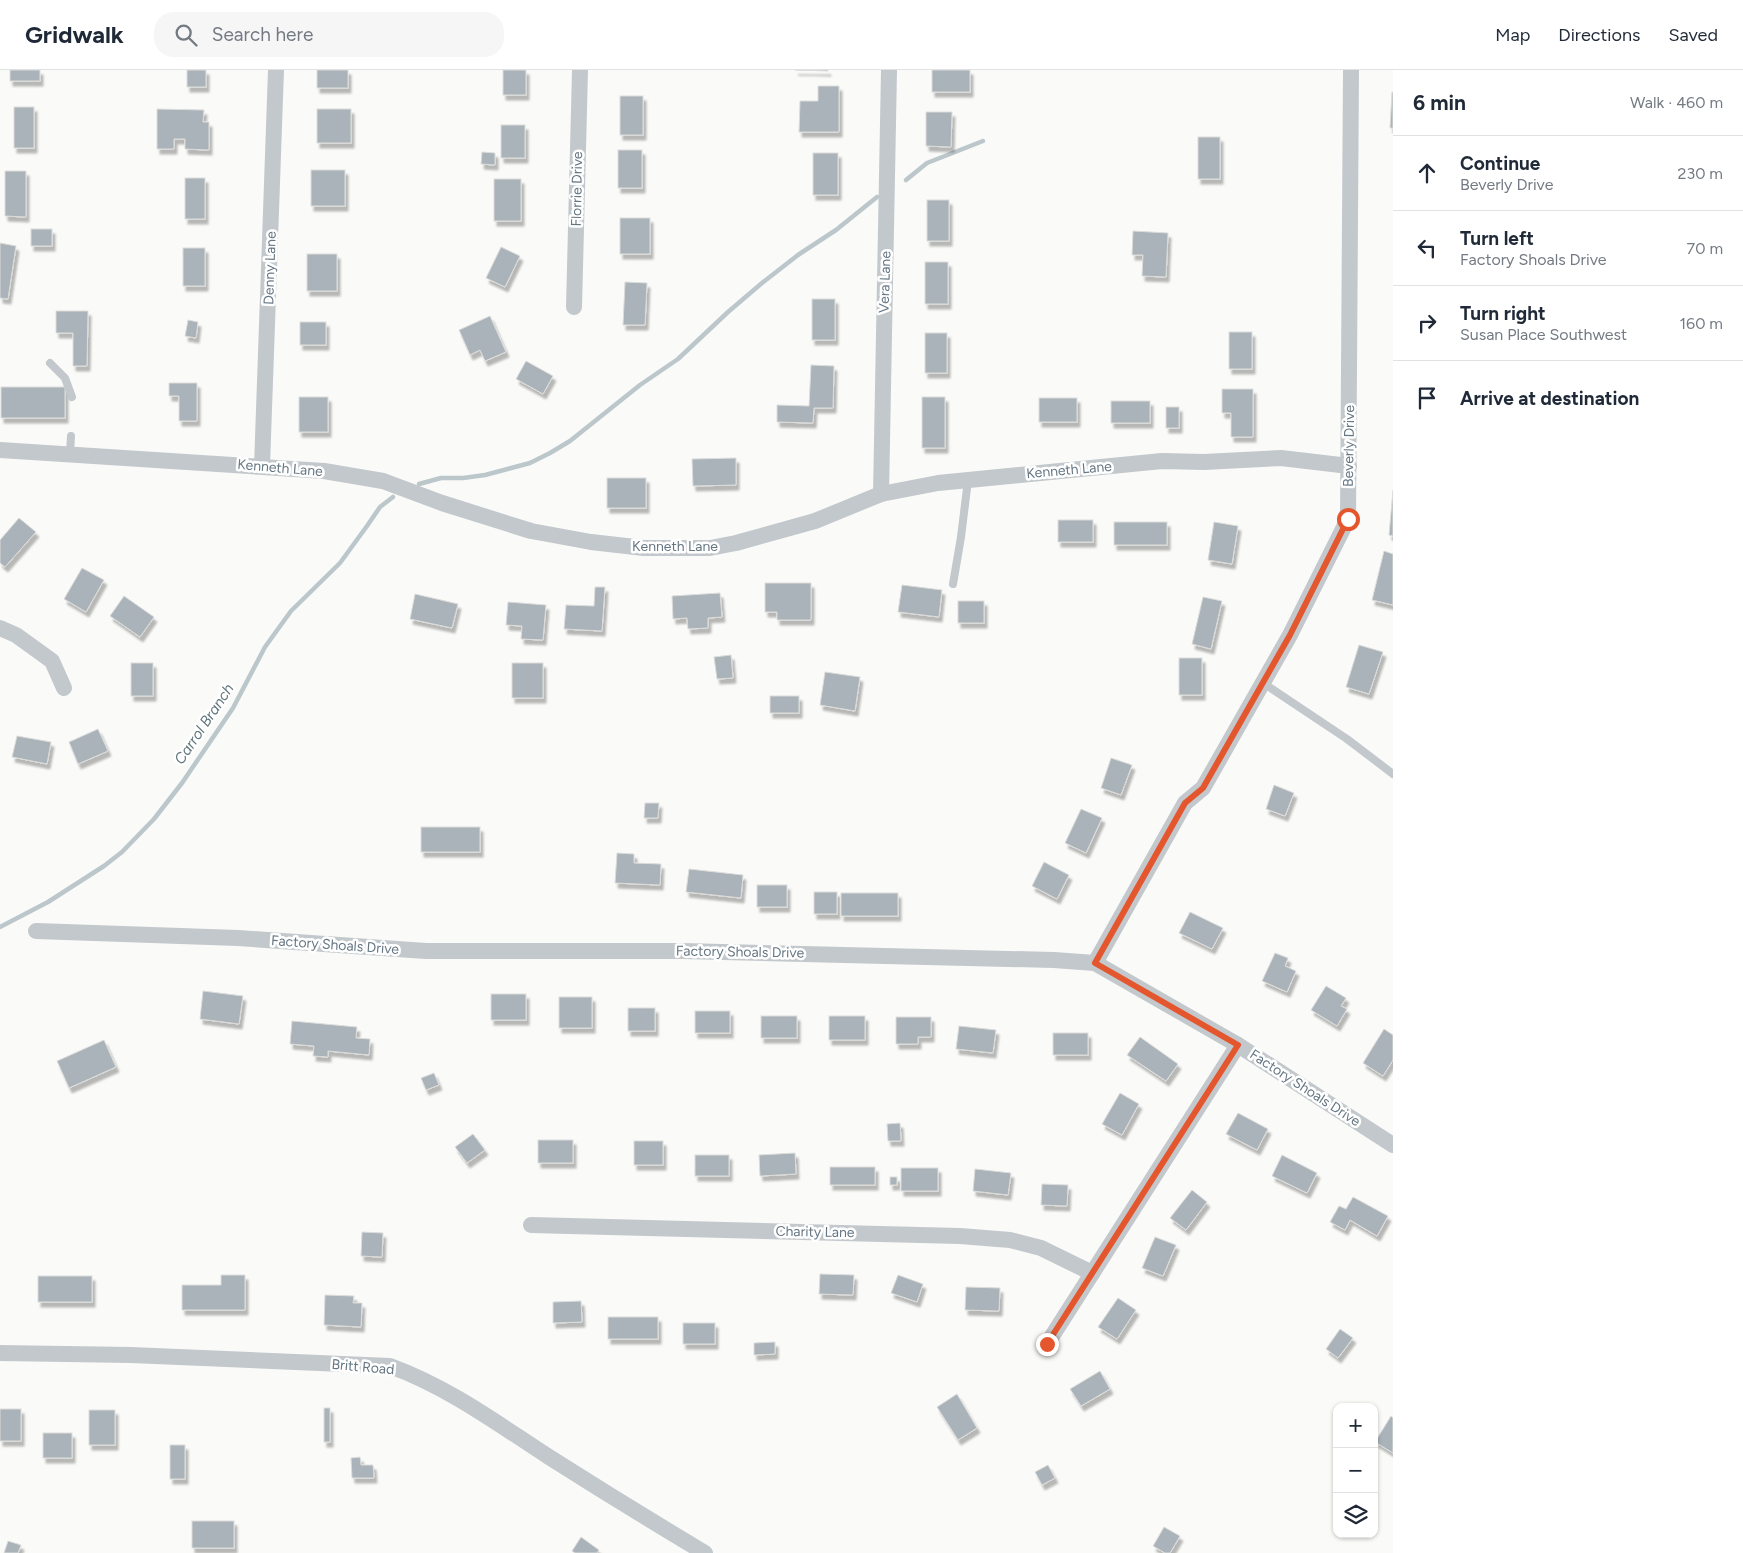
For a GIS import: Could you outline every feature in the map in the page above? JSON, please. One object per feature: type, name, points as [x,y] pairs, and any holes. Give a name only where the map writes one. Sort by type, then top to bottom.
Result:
[{"type":"street","name":"Denny Lane","points":[[262,466],[276,70]]},
{"type":"street","name":"Florrie Drive","points":[[574,307],[580,70]]},
{"type":"street","name":"Vera Lane","points":[[881,494],[889,70]]},
{"type":"street","name":"Beverly Drive","points":[[1095,963],[1185,803],[1203,788],[1263,683],[1290,635],[1348,519],[1351,70]]},
{"type":"street","name":"Kenneth Lane","points":[[0,450],[324,471],[383,481],[442,503],[531,531],[592,542],[644,548],[710,548],[736,543],[816,521],[881,494],[938,483],[1162,462],[1281,458],[1349,466]]},
{"type":"street","points":[[0,628],[16,635],[52,661],[64,688]]},
{"type":"street","name":"Factory Shoals Drive","points":[[36,932],[238,938],[426,951],[682,951],[1054,960],[1095,963],[1238,1045],[1393,1145]]},
{"type":"street","points":[[1047,1344],[1238,1045]]},
{"type":"street","name":"Charity Lane","points":[[531,1225],[960,1236],[1002,1239],[1041,1248],[1092,1273]]},
{"type":"street","name":"Britt Road","points":[[0,1353],[131,1355],[390,1366],[409,1373],[464,1402],[600,1490],[705,1553]]},
{"type":"lane","points":[[50,363],[65,378],[72,397]]},
{"type":"lane","points":[[70,454],[71,436]]},
{"type":"lane","points":[[953,584],[968,480]]},
{"type":"lane","points":[[1263,683],[1347,739],[1393,774]]},
{"type":"building","points":[[10,70],[40,70],[40,81],[10,81]]},
{"type":"building","points":[[187,70],[206,70],[206,87],[187,87]]},
{"type":"building","points":[[317,70],[348,70],[348,88],[317,88]]},
{"type":"building","points":[[503,70],[526,70],[526,95],[503,95]]},
{"type":"building","points":[[795,70],[828,70],[828,71]]},
{"type":"building","points":[[932,70],[970,70],[970,92],[932,92]]},
{"type":"building","points":[[818,86],[839,86],[839,132],[799,132],[800,101],[818,101]]},
{"type":"building","points":[[1392,92],[1393,128],[1390,128]]},
{"type":"building","points":[[620,96],[643,96],[643,135],[620,135]]},
{"type":"building","points":[[14,107],[34,107],[34,148],[14,148]]},
{"type":"building","points":[[157,109],[204,110],[203,122],[209,122],[209,150],[185,149],[185,139],[174,139],[174,149],[157,149]]},
{"type":"building","points":[[317,109],[351,109],[351,143],[317,143]]},
{"type":"building","points":[[926,112],[952,112],[951,147],[926,146]]},
{"type":"building","points":[[501,125],[525,125],[525,158],[501,158]]},
{"type":"building","points":[[1198,137],[1220,137],[1220,179],[1198,179]]},
{"type":"building","points":[[618,150],[642,150],[642,188],[618,188]]},
{"type":"building","points":[[482,152],[495,153],[495,165],[481,164]]},
{"type":"building","points":[[813,153],[838,153],[838,195],[813,195]]},
{"type":"building","points":[[311,170],[345,170],[345,206],[311,206]]},
{"type":"building","points":[[5,171],[26,171],[26,217],[5,216]]},
{"type":"building","points":[[185,178],[205,178],[205,219],[185,219]]},
{"type":"building","points":[[494,179],[521,179],[521,221],[494,221]]},
{"type":"building","points":[[927,200],[949,200],[949,241],[927,241]]},
{"type":"building","points":[[620,218],[650,218],[650,254],[620,254]]},
{"type":"building","points":[[31,229],[52,229],[52,246],[31,246]]},
{"type":"building","points":[[1133,231],[1168,233],[1166,277],[1142,276],[1143,255],[1132,255]]},
{"type":"building","points":[[0,243],[16,246],[8,299],[0,298]]},
{"type":"building","points":[[501,247],[520,256],[505,287],[486,278]]},
{"type":"building","points":[[183,248],[205,248],[205,286],[183,286]]},
{"type":"building","points":[[307,254],[337,254],[337,291],[307,291]]},
{"type":"building","points":[[925,262],[948,262],[948,304],[925,304]]},
{"type":"building","points":[[625,282],[647,283],[645,325],[623,325]]},
{"type":"building","points":[[812,299],[835,299],[835,340],[812,340]]},
{"type":"building","points":[[56,311],[88,311],[87,366],[73,366],[73,333],[56,333]]},
{"type":"building","points":[[490,316],[506,352],[485,361],[480,350],[470,355],[459,330]]},
{"type":"building","points":[[188,320],[198,322],[196,338],[185,336]]},
{"type":"building","points":[[300,322],[326,322],[326,345],[300,345]]},
{"type":"building","points":[[1229,332],[1252,332],[1252,369],[1229,369]]},
{"type":"building","points":[[925,333],[947,333],[947,373],[925,373]]},
{"type":"building","points":[[526,361],[553,376],[543,394],[516,379]]},
{"type":"building","points":[[811,365],[834,366],[833,408],[814,408],[813,423],[777,422],[777,405],[809,406]]},
{"type":"building","points":[[169,383],[197,383],[197,421],[179,421],[179,396],[169,396]]},
{"type":"building","points":[[1,387],[65,387],[65,418],[1,418]]},
{"type":"building","points":[[1222,389],[1253,389],[1253,437],[1231,437],[1231,413],[1222,413]]},
{"type":"building","points":[[299,397],[328,397],[328,432],[299,432]]},
{"type":"building","points":[[922,397],[945,397],[945,448],[922,448]]},
{"type":"building","points":[[1039,398],[1077,398],[1077,422],[1039,422]]},
{"type":"building","points":[[1111,401],[1150,401],[1150,423],[1111,423]]},
{"type":"building","points":[[1166,407],[1179,407],[1179,428],[1166,428]]},
{"type":"building","points":[[736,458],[736,485],[693,486],[692,459]]},
{"type":"building","points":[[607,478],[646,478],[646,508],[607,508]]},
{"type":"building","points":[[1393,490],[1393,536],[1389,535]]},
{"type":"building","points":[[19,518],[36,532],[5,567],[0,563],[0,540]]},
{"type":"building","points":[[1058,520],[1093,520],[1093,542],[1058,542]]},
{"type":"building","points":[[1114,522],[1167,522],[1167,545],[1114,545]]},
{"type":"building","points":[[1214,522],[1238,526],[1232,564],[1208,560]]},
{"type":"building","points":[[1384,551],[1393,554],[1393,605],[1372,600]]},
{"type":"building","points":[[82,568],[104,580],[86,612],[64,599]]},
{"type":"building","points":[[765,583],[811,583],[811,620],[777,620],[777,612],[765,612]]},
{"type":"building","points":[[902,585],[942,590],[939,617],[898,612]]},
{"type":"building","points":[[595,587],[605,587],[602,631],[564,629],[566,605],[594,606]]},
{"type":"building","points":[[720,593],[722,617],[708,618],[708,628],[688,629],[687,618],[673,619],[672,596]]},
{"type":"building","points":[[415,594],[458,604],[452,628],[410,619]]},
{"type":"building","points":[[124,596],[154,617],[140,637],[110,616]]},
{"type":"building","points":[[1203,597],[1222,601],[1211,649],[1192,644]]},
{"type":"building","points":[[958,601],[984,601],[984,623],[958,623]]},
{"type":"building","points":[[508,602],[546,605],[543,640],[521,639],[522,626],[506,625]]},
{"type":"building","points":[[1359,645],[1383,652],[1369,694],[1346,687]]},
{"type":"building","points":[[731,655],[733,678],[717,679],[714,657]]},
{"type":"building","points":[[1179,658],[1202,658],[1202,695],[1179,695]]},
{"type":"building","points":[[131,663],[153,663],[153,696],[131,696]]},
{"type":"building","points":[[512,663],[543,663],[543,698],[512,698]]},
{"type":"building","points":[[825,672],[860,677],[855,711],[820,705]]},
{"type":"building","points":[[770,696],[799,696],[799,713],[770,713]]},
{"type":"building","points":[[98,729],[108,751],[78,764],[69,742]]},
{"type":"building","points":[[17,736],[51,742],[47,764],[12,757]]},
{"type":"building","points":[[1111,758],[1132,765],[1121,795],[1101,788]]},
{"type":"building","points":[[1274,785],[1294,793],[1285,816],[1266,809]]},
{"type":"building","points":[[645,803],[659,803],[658,818],[644,818]]},
{"type":"building","points":[[1081,809],[1102,818],[1086,853],[1065,843]]},
{"type":"building","points":[[421,827],[480,827],[480,852],[421,852]]},
{"type":"building","points":[[617,853],[634,854],[634,863],[661,864],[660,885],[615,883]]},
{"type":"building","points":[[1044,862],[1069,875],[1057,899],[1032,886]]},
{"type":"building","points":[[689,869],[743,875],[741,898],[686,892]]},
{"type":"building","points":[[757,885],[787,885],[787,907],[757,907]]},
{"type":"building","points":[[814,892],[837,892],[837,914],[814,914]]},
{"type":"building","points":[[841,893],[898,893],[898,916],[841,916]]},
{"type":"building","points":[[1190,912],[1223,928],[1212,949],[1179,933]]},
{"type":"building","points":[[1275,953],[1288,958],[1285,966],[1296,971],[1287,992],[1262,981]]},
{"type":"building","points":[[1326,986],[1346,998],[1341,1006],[1347,1009],[1337,1026],[1311,1010]]},
{"type":"building","points":[[203,991],[243,996],[239,1024],[200,1019]]},
{"type":"building","points":[[491,994],[526,994],[526,1020],[491,1020]]},
{"type":"building","points":[[559,997],[592,997],[592,1028],[559,1028]]},
{"type":"building","points":[[628,1008],[655,1008],[655,1031],[628,1031]]},
{"type":"building","points":[[695,1011],[730,1011],[730,1033],[695,1033]]},
{"type":"building","points":[[761,1016],[797,1016],[797,1038],[761,1038]]},
{"type":"building","points":[[829,1016],[865,1016],[865,1040],[829,1040]]},
{"type":"building","points":[[896,1017],[931,1017],[931,1037],[918,1037],[918,1044],[896,1044]]},
{"type":"building","points":[[292,1021],[357,1027],[356,1038],[370,1039],[369,1055],[328,1051],[328,1057],[313,1056],[314,1046],[290,1044]]},
{"type":"building","points":[[959,1026],[996,1030],[993,1053],[956,1049]]},
{"type":"building","points":[[1384,1029],[1393,1035],[1393,1060],[1383,1076],[1363,1063]]},
{"type":"building","points":[[1053,1033],[1088,1033],[1088,1055],[1053,1055]]},
{"type":"building","points":[[1140,1037],[1178,1064],[1166,1081],[1127,1055]]},
{"type":"building","points":[[104,1040],[116,1067],[69,1088],[57,1061]]},
{"type":"building","points":[[434,1073],[439,1085],[426,1090],[421,1078]]},
{"type":"building","points":[[1120,1093],[1139,1104],[1122,1135],[1102,1124]]},
{"type":"building","points":[[1238,1113],[1268,1129],[1257,1150],[1226,1134]]},
{"type":"building","points":[[900,1123],[901,1141],[888,1141],[887,1124]]},
{"type":"building","points":[[473,1134],[485,1150],[467,1163],[455,1147]]},
{"type":"building","points":[[538,1140],[573,1140],[573,1163],[538,1163]]},
{"type":"building","points":[[634,1141],[663,1141],[663,1165],[634,1165]]},
{"type":"building","points":[[795,1153],[796,1174],[760,1176],[759,1155]]},
{"type":"building","points":[[695,1155],[729,1155],[729,1176],[695,1176]]},
{"type":"building","points":[[1282,1155],[1317,1173],[1307,1193],[1272,1176]]},
{"type":"building","points":[[830,1167],[875,1167],[875,1185],[830,1185]]},
{"type":"building","points":[[901,1168],[938,1168],[938,1191],[901,1191]]},
{"type":"building","points":[[975,1169],[1011,1173],[1008,1195],[973,1191]]},
{"type":"building","points":[[890,1177],[897,1177],[897,1185],[890,1185]]},
{"type":"building","points":[[1042,1184],[1068,1185],[1067,1206],[1041,1205]]},
{"type":"building","points":[[1192,1190],[1207,1202],[1186,1230],[1170,1218]]},
{"type":"building","points":[[1353,1197],[1388,1216],[1377,1236],[1350,1220],[1345,1230],[1330,1222],[1339,1206],[1346,1209]]},
{"type":"building","points":[[362,1232],[383,1233],[382,1257],[361,1256]]},
{"type":"building","points":[[1155,1237],[1176,1245],[1163,1276],[1142,1268]]},
{"type":"building","points":[[820,1274],[854,1275],[853,1295],[819,1294]]},
{"type":"building","points":[[221,1275],[245,1275],[245,1310],[182,1310],[182,1285],[221,1285]]},
{"type":"building","points":[[898,1275],[923,1284],[917,1302],[891,1293]]},
{"type":"building","points":[[38,1276],[92,1276],[92,1302],[38,1302]]},
{"type":"building","points":[[966,1287],[1000,1288],[999,1311],[965,1310]]},
{"type":"building","points":[[325,1295],[354,1296],[353,1303],[362,1303],[361,1327],[324,1325]]},
{"type":"building","points":[[1118,1298],[1136,1310],[1117,1339],[1098,1327]]},
{"type":"building","points":[[581,1301],[582,1322],[553,1323],[553,1302]]},
{"type":"building","points":[[608,1317],[658,1317],[658,1339],[608,1339]]},
{"type":"building","points":[[683,1323],[715,1323],[715,1344],[683,1344]]},
{"type":"building","points":[[1340,1329],[1353,1338],[1338,1358],[1326,1349]]},
{"type":"building","points":[[775,1342],[775,1354],[754,1355],[754,1343]]},
{"type":"building","points":[[1100,1371],[1110,1389],[1081,1406],[1070,1389]]},
{"type":"building","points":[[957,1394],[977,1428],[958,1440],[937,1407]]},
{"type":"building","points":[[324,1408],[330,1408],[330,1442],[324,1442]]},
{"type":"building","points":[[0,1409],[21,1409],[21,1441],[0,1441]]},
{"type":"building","points":[[89,1410],[115,1410],[115,1445],[89,1445]]},
{"type":"building","points":[[1391,1416],[1393,1418],[1393,1453],[1378,1444],[1378,1437]]},
{"type":"building","points":[[43,1433],[72,1433],[72,1458],[43,1458]]},
{"type":"building","points":[[170,1445],[185,1445],[185,1479],[170,1479]]},
{"type":"building","points":[[360,1457],[361,1465],[373,1465],[374,1478],[352,1478],[351,1458]]},
{"type":"building","points":[[1048,1465],[1055,1478],[1042,1485],[1035,1472]]},
{"type":"building","points":[[192,1521],[234,1521],[234,1548],[192,1548]]},
{"type":"building","points":[[1164,1527],[1180,1536],[1170,1553],[1165,1553],[1153,1546]]},
{"type":"building","points":[[581,1537],[599,1550],[597,1553],[575,1553],[572,1551]]},
{"type":"building","points":[[8,1541],[21,1545],[18,1553],[4,1553]]},
{"type":"waterway","points":[[906,180],[927,163],[983,141]]},
{"type":"waterway","points":[[419,484],[441,478],[485,475],[530,463],[570,441],[640,385],[678,359],[762,283],[798,255],[836,230],[877,197]]},
{"type":"waterway","name":"Carrol Branch","points":[[0,927],[48,902],[104,866],[122,852],[154,819],[182,783],[233,708],[265,647],[291,611],[340,563],[380,507],[393,497]]},
{"type":"route","points":[[1047,1344],[1238,1045],[1095,963],[1185,803],[1203,788],[1290,635],[1348,519]]}]
